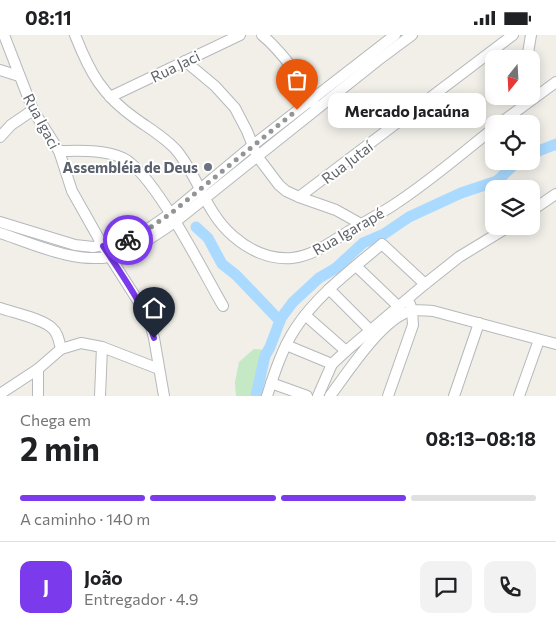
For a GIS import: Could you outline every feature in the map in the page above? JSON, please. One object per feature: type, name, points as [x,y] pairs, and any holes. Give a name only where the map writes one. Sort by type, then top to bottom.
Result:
[{"type":"street","name":"Rua Igaci","points":[[4,35],[33,110],[58,151],[72,191],[150,323],[164,396]]},
{"type":"street","name":"Rua Igarapé","points":[[75,35],[92,74],[100,87],[124,110],[166,139],[177,151],[187,165],[201,194],[220,222],[232,235],[259,253],[273,257],[291,258],[317,251],[393,206],[485,135]]},
{"type":"street","name":"Rua Jaci","points":[[110,97],[240,35]]},
{"type":"street","points":[[262,35],[276,48],[297,75],[312,98],[316,109]]},
{"type":"street","points":[[0,233],[53,251],[82,257],[110,257],[152,238],[253,145],[395,35]]},
{"type":"street","points":[[201,194],[257,156],[376,61],[412,35]]},
{"type":"street","name":"Rua Jutaí","points":[[299,197],[513,35]]},
{"type":"street","points":[[528,50],[531,35]]},
{"type":"street","points":[[185,61],[215,86],[235,108],[242,118],[257,156],[279,185],[286,191],[336,210],[361,224]]},
{"type":"street","points":[[0,70],[19,75]]},
{"type":"street","points":[[540,91],[556,82]]},
{"type":"street","points":[[508,115],[517,105]]},
{"type":"street","points":[[0,137],[11,125],[33,110]]},
{"type":"street","points":[[58,151],[103,152],[124,159],[143,175],[172,218],[223,306]]},
{"type":"street","points":[[540,205],[556,193]]},
{"type":"street","points":[[0,222],[75,245],[93,247],[128,240],[172,218]]},
{"type":"street","points":[[318,396],[332,364],[346,351],[459,257],[495,235]]},
{"type":"street","points":[[266,396],[286,345],[305,315],[329,289],[382,244],[425,284]]},
{"type":"street","points":[[356,266],[399,307]]},
{"type":"street","points":[[329,289],[370,330]]},
{"type":"street","points":[[388,396],[413,325],[409,299]]},
{"type":"street","points":[[0,308],[41,322],[52,328],[58,336],[61,349]]},
{"type":"street","points":[[330,396],[381,331],[394,319],[412,310],[433,311],[556,344]]},
{"type":"street","points":[[305,315],[346,351]]},
{"type":"street","points":[[454,396],[479,323]]},
{"type":"street","points":[[519,396],[539,339]]},
{"type":"street","points":[[2,391],[38,369],[61,349],[81,343],[102,347],[159,369]]},
{"type":"street","points":[[286,345],[332,364]]},
{"type":"street","points":[[100,396],[102,347]]},
{"type":"street","points":[[38,369],[38,396]]},
{"type":"street","points":[[271,383],[307,396]]},
{"type":"green space","points":[[254,349],[267,350],[258,396],[236,396],[235,382],[239,362]]},
{"type":"waterway","points":[[540,150],[556,144]]},
{"type":"waterway","points":[[256,396],[265,356],[281,318],[293,302],[319,278],[336,268],[363,243],[384,234],[409,217],[461,193],[497,181],[509,170]]},
{"type":"waterway","points":[[196,227],[208,238],[222,264],[236,275],[280,321]]},
{"type":"way so far","points":[[128,240],[170,214],[297,110]]},
{"type":"place","name":"Mercado Jacaúna","points":[[297,110]]},
{"type":"place","name":"Assembléia de Deus","points":[[208,167]]},
{"type":"route","points":[[128,240],[103,246],[140,304],[150,323],[154,338]]}]
